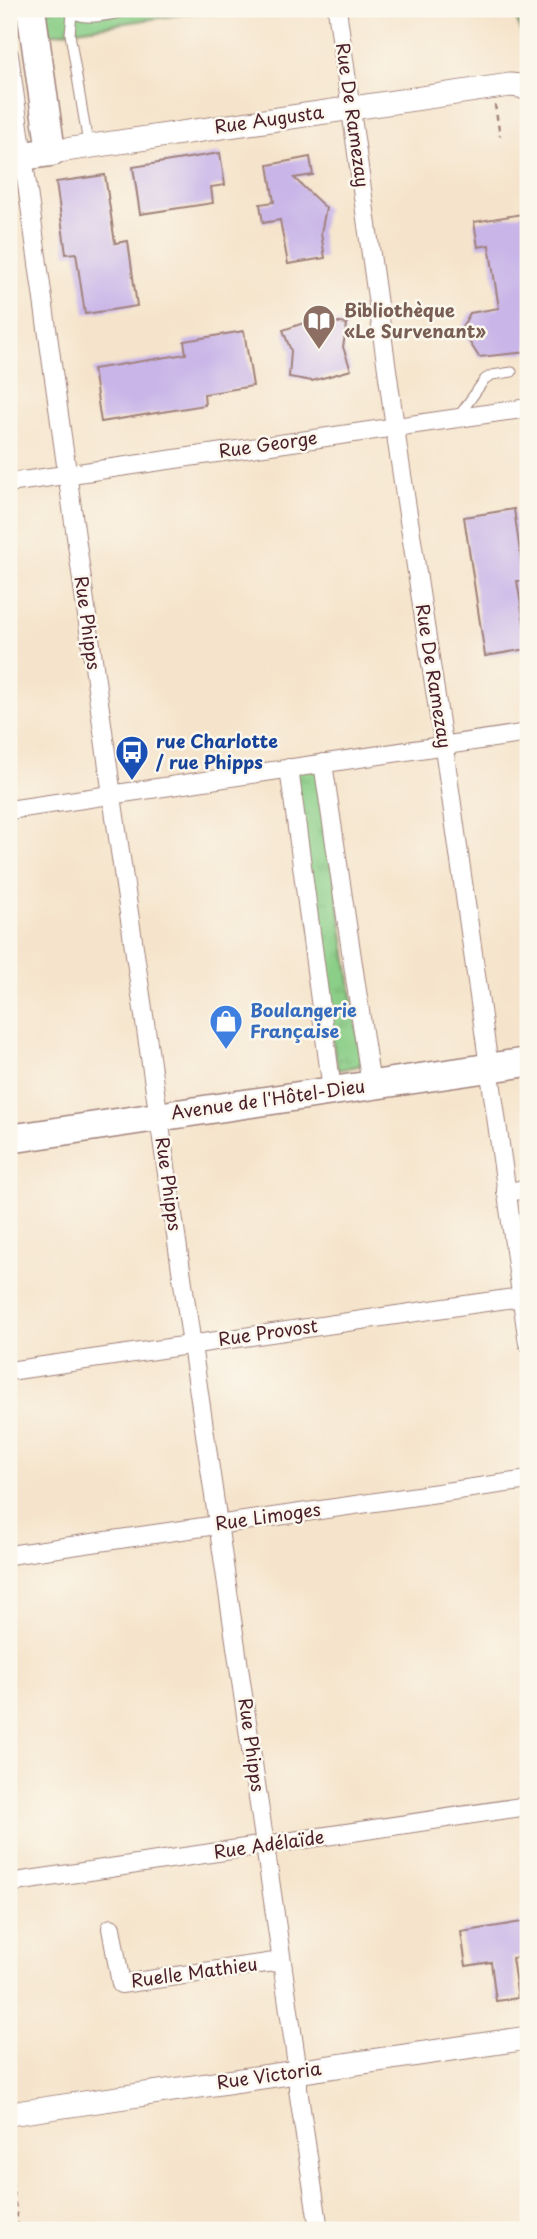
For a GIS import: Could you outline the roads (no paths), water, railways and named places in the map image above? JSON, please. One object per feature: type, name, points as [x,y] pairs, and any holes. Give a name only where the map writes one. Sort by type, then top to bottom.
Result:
[{"type":"main road","points":[[28,156],[31,9]]},
{"type":"main road","name":"Avenue de l'Hôtel-Dieu","points":[[9,1139],[528,1062]]},
{"type":"street","name":"Rue De Ramezay","points":[[337,9],[506,1192],[525,1296],[528,1343]]},
{"type":"street","name":"Rue Phipps","points":[[9,55],[28,156],[66,474],[319,2230]]},
{"type":"street","name":"Rue Augusta","points":[[28,156],[510,85],[528,89]]},
{"type":"street","name":"Rue George","points":[[9,483],[528,408]]},
{"type":"street","points":[[9,810],[528,733]]},
{"type":"street","points":[[323,763],[371,1085]]},
{"type":"street","points":[[289,768],[332,1090]]},
{"type":"street","points":[[506,1192],[528,1189]]},
{"type":"street","name":"Rue Provost","points":[[9,1371],[525,1296]]},
{"type":"street","name":"Rue Limoges","points":[[9,1555],[528,1480]]},
{"type":"street","name":"Rue Adélaïde","points":[[9,1883],[528,1806]]},
{"type":"street","name":"Ruelle Mathieu","points":[[111,1928],[121,1984],[281,1961]]},
{"type":"street","name":"Rue Victoria","points":[[9,2114],[528,2038]]},
{"type":"lane","points":[[88,146],[70,34],[69,11],[83,18],[140,9]]},
{"type":"lane","points":[[457,418],[485,379],[492,375],[512,372]]},
{"type":"place","name":"Bibliothèque «Le Survenant»","points":[[319,351]]},
{"type":"place","name":"rue Charlotte / rue Phipps","points":[[132,782]]},
{"type":"place","name":"Boulangerie Française","points":[[226,1051]]}]
